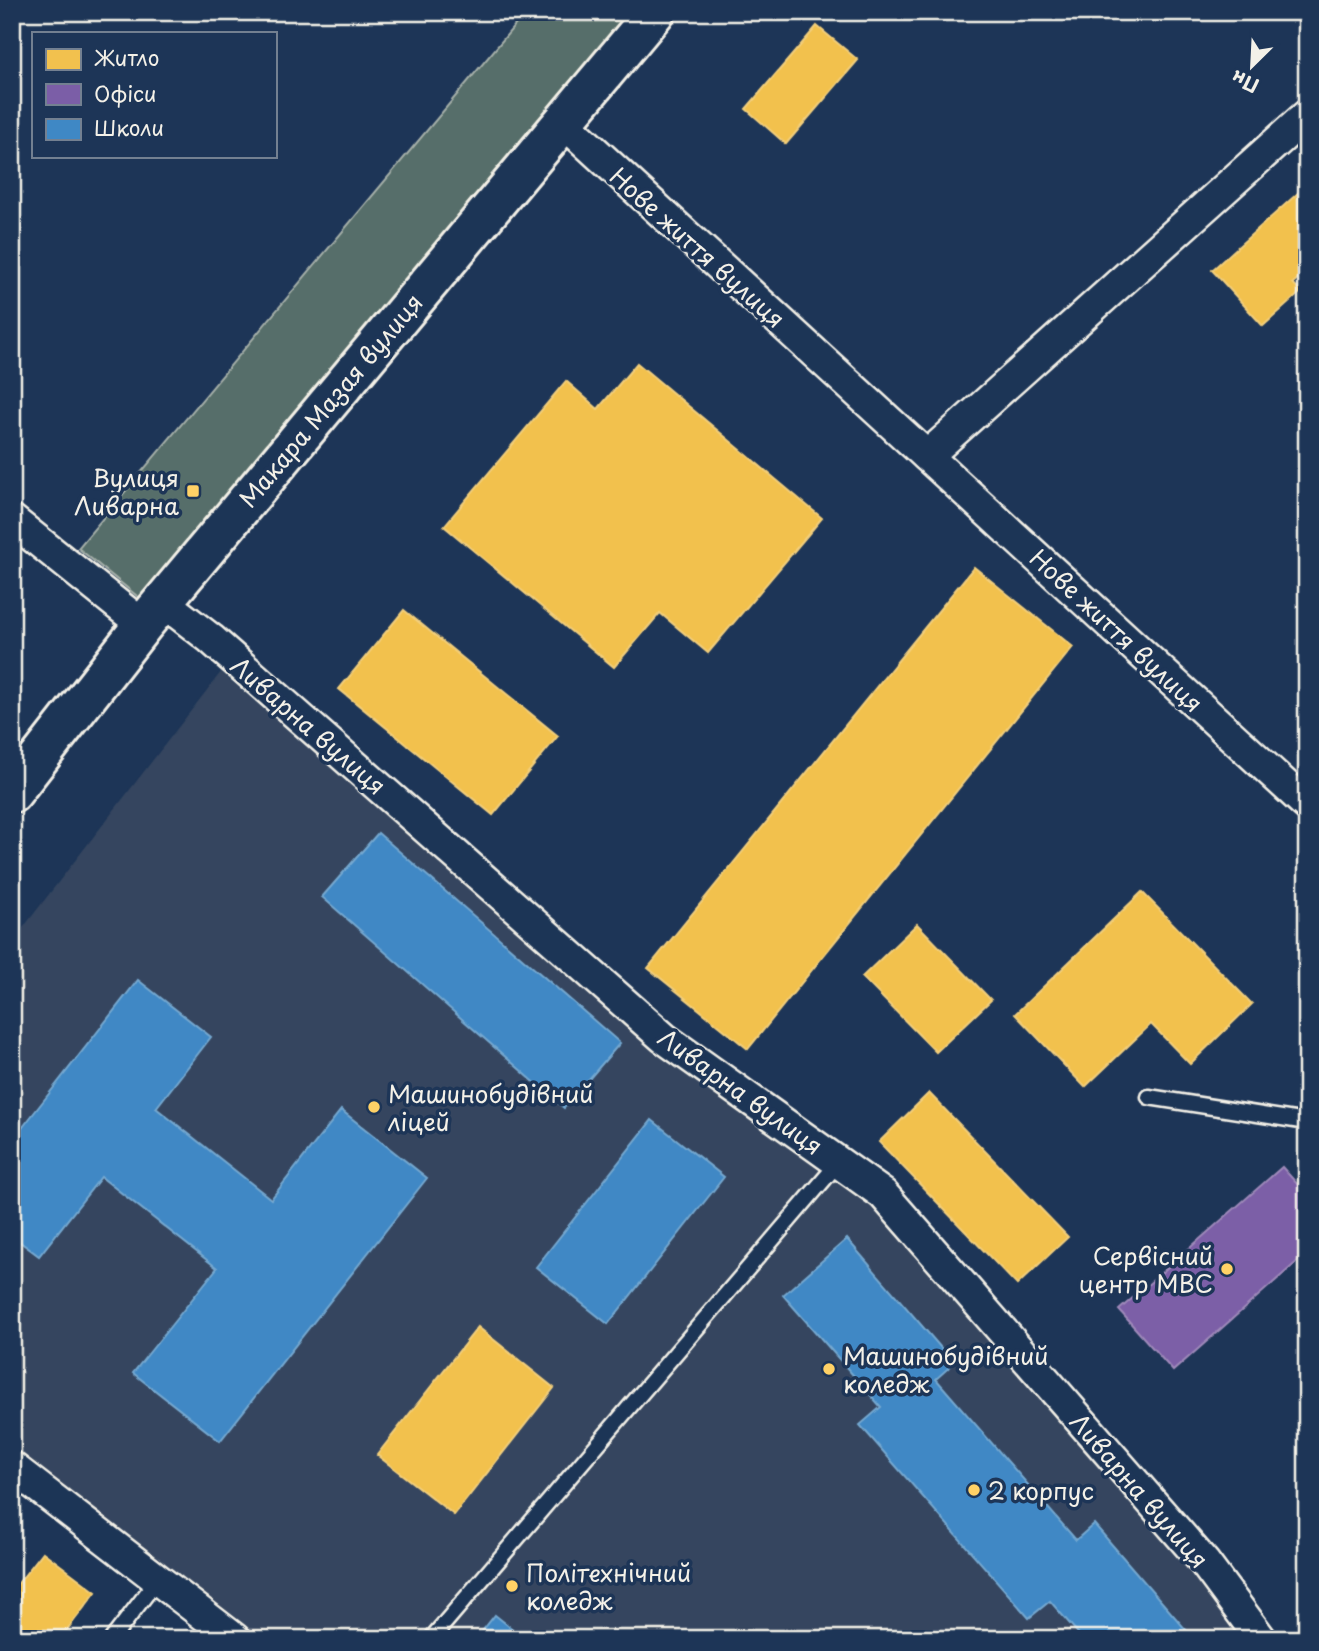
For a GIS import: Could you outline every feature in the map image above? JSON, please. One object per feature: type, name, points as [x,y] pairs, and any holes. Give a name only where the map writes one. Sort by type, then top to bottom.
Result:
[{"type":"main road","name":"Макара Мазая вулиця","points":[[12,793],[152,613],[655,12]]},
{"type":"street","points":[[927,456],[1307,115]]},
{"type":"street","name":"Нове життя вулиця","points":[[563,122],[1307,805]]},
{"type":"street","name":"Ливарна вулиця","points":[[12,520],[152,613],[211,639],[664,1038],[883,1194],[1204,1562],[1261,1639]]},
{"type":"street","points":[[12,1466],[219,1630]]},
{"type":"lane","points":[[1149,1097],[1307,1122]]},
{"type":"lane","points":[[431,1639],[839,1162]]},
{"type":"lane","points":[[112,1639],[158,1579]]},
{"type":"shaded area","name":"Машинобудівний ліцей","points":[[221,672],[655,1050],[873,1205],[1193,1572],[1242,1639],[260,1639],[12,1448],[12,942]]},
{"type":"green space","points":[[526,12],[642,12],[147,604],[78,548]]},
{"type":"building: Житло","points":[[817,26],[858,60],[786,144],[746,109]]},
{"type":"building: Житло","points":[[1307,185],[1307,271],[1293,283],[1301,292],[1263,326],[1212,270]]},
{"type":"building: Житло","points":[[637,363],[822,518],[708,653],[660,613],[614,667],[444,526],[566,381],[598,409]]},
{"type":"building: Житло","points":[[974,567],[1073,647],[748,1049],[648,968]]},
{"type":"building: Житло","points":[[404,610],[558,736],[493,815],[339,689]]},
{"type":"building: Житло","points":[[1142,892],[1252,1004],[1190,1064],[1151,1024],[1085,1087],[1015,1014]]},
{"type":"building: Житло","points":[[917,924],[991,1000],[936,1052],[862,977]]},
{"type":"building: Житло","points":[[929,1093],[1068,1237],[1017,1285],[879,1142]]},
{"type":"building: Житло","points":[[478,1327],[554,1388],[454,1515],[377,1455]]},
{"type":"building: Житло","points":[[1307,1409],[1307,1427],[1298,1417]]},
{"type":"building: Житло","points":[[43,1552],[96,1592],[60,1639],[12,1639],[12,1591]]},
{"type":"building: Офіси","points":[[1282,1167],[1307,1195],[1307,1253],[1173,1371],[1119,1310]]},
{"type":"building: Школи","points":[[378,833],[620,1043],[564,1108],[322,897]]},
{"type":"building: Школи","points":[[138,980],[211,1037],[156,1108],[271,1199],[341,1110],[427,1178],[220,1441],[133,1373],[217,1268],[101,1177],[39,1256],[12,1236],[12,1141]]},
{"type":"building: Школи","points":[[652,1120],[724,1177],[608,1324],[536,1267]]},
{"type":"building: Школи","points":[[847,1239],[954,1363],[936,1379],[1076,1540],[1094,1524],[1194,1639],[1083,1639],[1050,1601],[1029,1618],[860,1425],[881,1407],[783,1295]]},
{"type":"building: Школи","points":[[495,1615],[525,1639],[476,1639]]},
{"type":"place","name":"Вулиця Ливарна","points":[[193,491]]},
{"type":"place","name":"Машинобудівний ліцей","points":[[374,1107]]},
{"type":"place","name":"Сервісний центр МВС","points":[[1227,1269]]},
{"type":"place","name":"Машинобудівний коледж","points":[[829,1369]]},
{"type":"place","name":"2 корпус","points":[[974,1490]]},
{"type":"place","name":"Політехнічний коледж","points":[[512,1586]]}]
